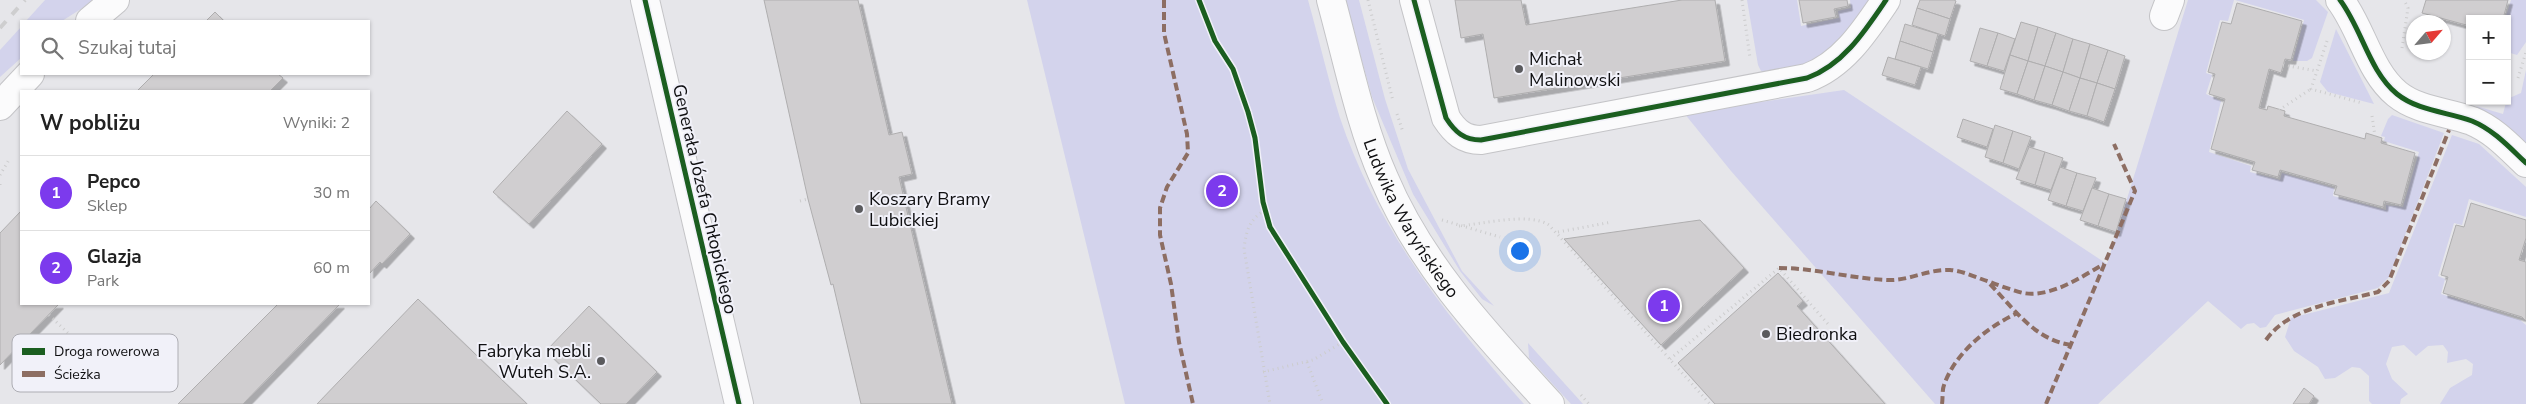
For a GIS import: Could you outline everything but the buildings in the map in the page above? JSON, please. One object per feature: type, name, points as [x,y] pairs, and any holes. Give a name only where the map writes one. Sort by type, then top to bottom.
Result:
[{"type":"street","points":[[91,20],[115,0]]},
{"type":"street","name":"Generała Józefa Chłopickiego","points":[[645,0],[739,404]]},
{"type":"street","name":"Ludwika Waryńskiego","points":[[1331,0],[1375,156],[1413,235],[1447,285],[1479,325],[1550,404]]},
{"type":"street","points":[[1414,0],[1442,108],[1457,132],[1472,140],[1494,139],[1574,121],[1807,78],[1822,73],[1834,64],[1864,32],[1886,0]]},
{"type":"street","points":[[2340,0],[2378,72],[2396,93],[2414,104],[2481,126],[2503,141],[2526,163]]},
{"type":"street","points":[[0,106],[29,75]]},
{"type":"path","points":[[1368,0],[1403,133]]},
{"type":"path","points":[[1742,0],[1755,88]]},
{"type":"path","points":[[2402,48],[2408,8],[2404,0]]},
{"type":"path","points":[[2279,110],[2311,89],[2329,36]]},
{"type":"path","points":[[2518,78],[2526,52]]},
{"type":"path","points":[[2284,65],[2317,71]]},
{"type":"path","points":[[2311,89],[2371,105]]},
{"type":"path","points":[[2372,113],[2376,136]]},
{"type":"path","points":[[0,175],[10,158]]},
{"type":"path","points":[[800,201],[808,199]]},
{"type":"path","points":[[1263,202],[1268,218]]},
{"type":"path","points":[[1265,210],[1256,216],[1248,226],[1244,249],[1263,372],[1270,404]]},
{"type":"path","points":[[1439,219],[1441,224]]},
{"type":"path","points":[[1459,226],[1534,219],[1543,220],[1557,232],[1710,404]]},
{"type":"path","points":[[1447,222],[1500,237]]},
{"type":"path","points":[[1557,232],[1612,222]]},
{"type":"path","points":[[1670,359],[1779,268],[1828,324]]},
{"type":"path","points":[[49,315],[69,334]]},
{"type":"path","points":[[1338,333],[1348,349]]},
{"type":"path","points":[[1263,372],[1307,362],[1343,342]]},
{"type":"path","points":[[1307,362],[1323,404]]},
{"type":"shaded area","points":[[45,0],[95,0],[64,20],[27,20]]},
{"type":"shaded area","points":[[1027,0],[1308,0],[1340,118],[1374,198],[1394,235],[1417,270],[1468,338],[1524,404],[1125,404]]},
{"type":"shaded area","points":[[1345,0],[1359,0],[1385,99],[1408,169],[1462,271],[1494,306],[1482,299],[1460,271],[1413,194],[1372,97]]},
{"type":"shaded area","points":[[1747,0],[1797,0],[1801,26],[1839,18],[1838,11],[1851,8],[1850,0],[1872,0],[1822,63],[1769,75],[1761,71],[1758,65]]},
{"type":"shaded area","points":[[2188,0],[2234,0],[2228,21],[2220,20],[2206,73],[2212,75],[2206,94],[2221,101],[2209,152],[2251,166],[2250,172],[2280,180],[2282,173],[2334,188],[2333,196],[2386,210],[2386,205],[2403,207],[2419,152],[2384,141],[2385,137],[2381,136],[2388,119],[2392,115],[2444,133],[2389,277],[2378,288],[2275,315],[2266,327],[2260,328],[2254,323],[2247,324],[2241,329],[2208,301],[2098,404],[1935,404],[1731,171],[1684,113],[1844,90],[2107,264]]},
{"type":"shaded area","points":[[2235,0],[2316,0],[2328,12],[2312,58],[2307,61],[2293,61],[2304,20]]},
{"type":"shaded area","points":[[2511,0],[2526,0],[2526,42],[2517,55],[2511,53],[2511,15],[2506,15]]},
{"type":"shaded area","points":[[20,28],[20,59],[0,77],[0,50]]},
{"type":"shaded area","points":[[2336,29],[2374,104],[2328,92],[2320,82]]},
{"type":"shaded area","points":[[2526,70],[2525,146],[2476,106],[2503,114],[2505,105],[2511,105],[2511,97],[2521,93]]},
{"type":"shaded area","points":[[2452,135],[2479,144],[2526,187],[2526,217],[2469,199],[2462,225],[2454,223],[2438,276],[2445,279],[2441,294],[2520,320],[2526,325],[2526,404],[2440,404],[2450,388],[2472,375],[2473,364],[2466,359],[2447,363],[2448,352],[2443,345],[2428,346],[2416,356],[2404,345],[2392,347],[2386,364],[2392,379],[2408,394],[2401,399],[2400,404],[2372,404],[2369,401],[2369,376],[2360,368],[2352,367],[2335,378],[2325,379],[2318,367],[2294,351],[2285,337],[2291,318],[2389,293]]},
{"type":"shaded area","points":[[1528,343],[1583,404],[1571,404],[1529,358]]},
{"type":"railway","points":[[0,28],[25,0]]},
{"type":"marked path","points":[[1164,0],[1164,33],[1187,134],[1188,153],[1167,187],[1160,208],[1160,235],[1171,284],[1179,342],[1193,404]]},
{"type":"marked path","points":[[2266,340],[2276,329],[2302,313],[2317,307],[2378,292],[2389,281],[2449,130]]},
{"type":"marked path","points":[[2046,404],[2135,191],[2114,144]]},
{"type":"marked path","points":[[1779,268],[1893,280],[1935,271],[1950,270],[1965,273],[2019,292],[2034,294],[2065,285],[2104,264]]},
{"type":"marked path","points":[[1990,284],[2036,330],[2058,342],[2071,345]]},
{"type":"marked path","points":[[1942,404],[1943,389],[1949,373],[1964,352],[1995,325],[2018,313]]},
{"type":"cycle path","points":[[645,0],[739,404]]},
{"type":"cycle path","points":[[1199,0],[1215,41],[1233,69],[1248,112],[1255,138],[1263,202],[1270,227],[1343,342],[1387,404]]},
{"type":"cycle path","points":[[1414,0],[1446,118],[1460,134],[1475,140],[1807,78],[1832,65],[1842,56],[1861,35],[1886,0]]},
{"type":"cycle path","points":[[2340,0],[2348,11],[2379,74],[2397,94],[2405,100],[2424,108],[2463,118],[2480,125],[2501,140],[2526,163]]},
{"type":"place","name":"Michał Malinowski","points":[[1519,69]]},
{"type":"place","name":"Glazja","points":[[1222,191]]},
{"type":"place","name":"Koszary Bramy Lubickiej","points":[[859,209]]},
{"type":"place","name":"Pepco","points":[[1664,306]]},
{"type":"place","name":"Biedronka","points":[[1766,334]]},
{"type":"place","name":"Fabryka mebli Wuteh S.A.","points":[[601,361]]}]
